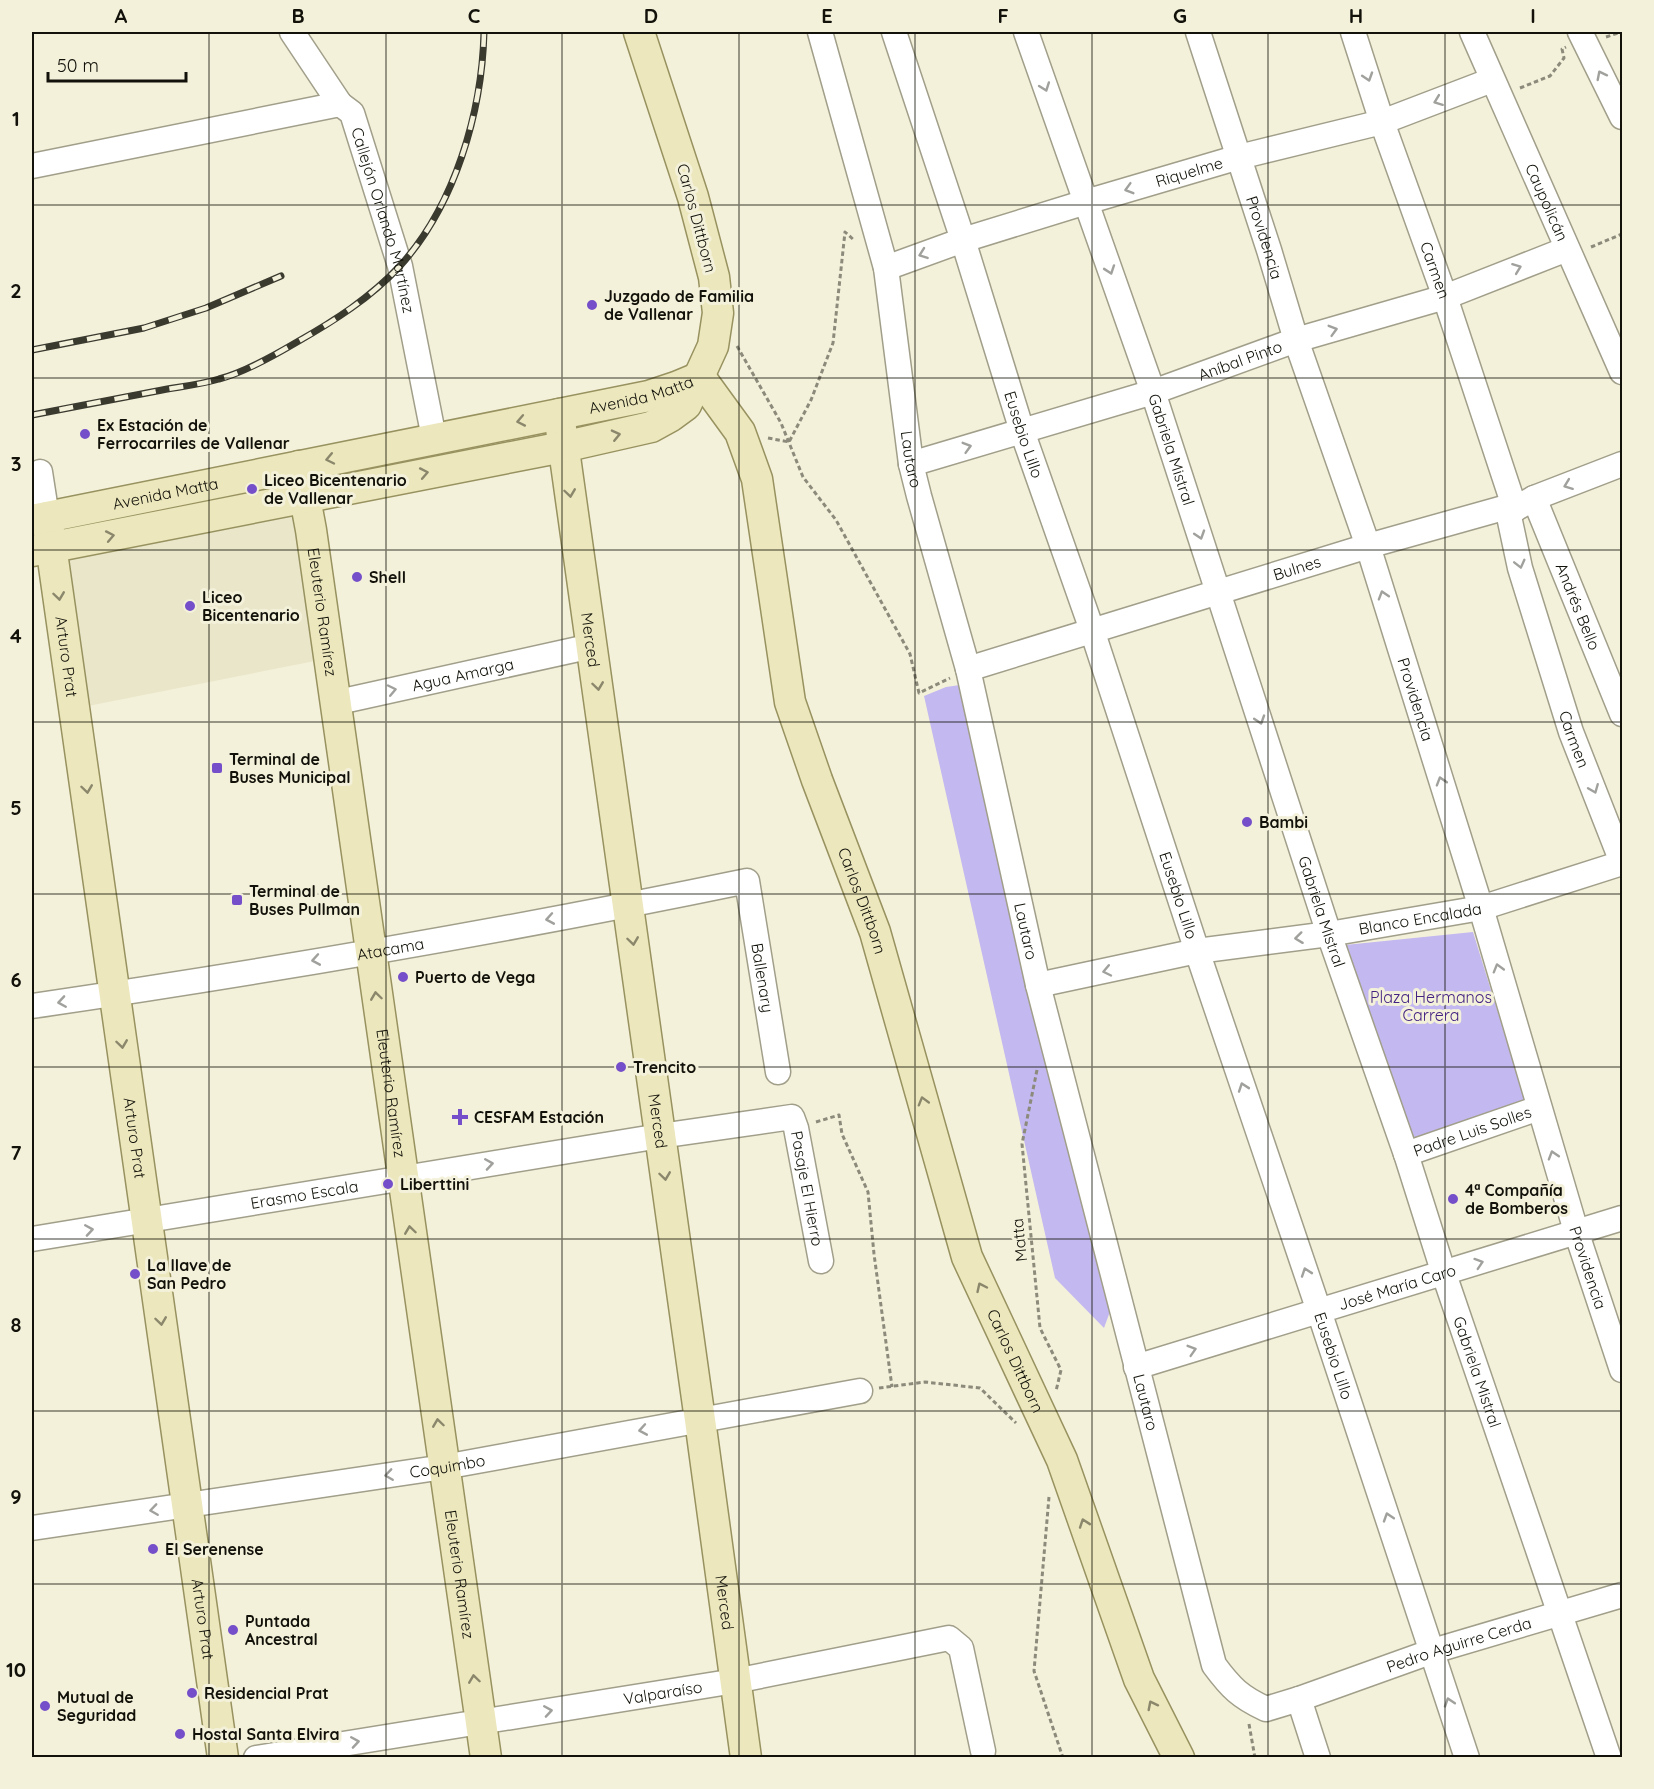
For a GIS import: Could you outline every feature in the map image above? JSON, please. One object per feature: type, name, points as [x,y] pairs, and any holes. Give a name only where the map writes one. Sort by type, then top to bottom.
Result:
[{"type":"main road","name":"Carlos Dittborn","points":[[639,32],[693,197],[714,277],[718,313],[713,346],[700,377],[740,432],[757,479],[790,702],[875,932],[967,1257],[1062,1460],[1139,1679],[1179,1758]]},
{"type":"main road","name":"Avenida Matta","points":[[39,518],[648,396],[700,377]]},
{"type":"main road","name":"Avenida Matta","points":[[42,549],[563,447],[651,427],[686,405],[700,377]]},
{"type":"main road","name":"Merced","points":[[559,414],[746,1758]]},
{"type":"main road","name":"Eleuterio Ramírez","points":[[299,466],[486,1758]]},
{"type":"main road","name":"Arturo Prat","points":[[39,518],[42,549],[116,994],[223,1758]]},
{"type":"street","name":"Callejón Orlando Martínez","points":[[292,32],[340,104],[352,113],[400,266],[434,438]]},
{"type":"street","name":"Lautaro","points":[[820,32],[886,268],[911,464],[968,669],[1038,985],[1214,1665],[1230,1688],[1244,1699],[1266,1709],[1299,1699]]},
{"type":"street","name":"Eusebio Lillo","points":[[894,32],[963,240],[1022,431],[1092,630],[1467,1758]]},
{"type":"street","name":"Gabriela Mistral","points":[[1026,32],[1153,392],[1329,934],[1406,1154],[1444,1274],[1609,1758]]},
{"type":"street","name":"Providencia","points":[[1198,32],[1296,340],[1368,546],[1481,908],[1576,1231],[1623,1370]]},
{"type":"street","name":"Carmen","points":[[1353,32],[1382,122],[1519,505],[1520,568],[1571,732],[1623,862]]},
{"type":"street","name":"Caupolicán","points":[[1472,32],[1623,372]]},
{"type":"street","points":[[1581,33],[1623,117]]},
{"type":"street","name":"Riquelme","points":[[886,268],[963,240],[1086,202],[1239,157],[1382,122],[1496,88]]},
{"type":"street","points":[[32,166],[340,104]]},
{"type":"street","name":"Aníbal Pinto","points":[[911,464],[1153,392],[1296,340],[1445,297],[1569,252]]},
{"type":"street","name":"Bulnes","points":[[968,669],[1368,546],[1519,505],[1623,464]]},
{"type":"street","points":[[39,518],[40,472]]},
{"type":"street","name":"Andrés Bello","points":[[1519,505],[1623,714]]},
{"type":"street","name":"Agua Amarga","points":[[334,703],[592,646]]},
{"type":"street","name":"Blanco Encalada","points":[[1038,985],[1197,951],[1329,934],[1481,908],[1623,862]]},
{"type":"street","name":"Atacama","points":[[32,1006],[116,994],[628,906],[747,881]]},
{"type":"street","name":"Ballenary","points":[[747,881],[778,1072]]},
{"type":"street","name":"Padre Luis Solles","points":[[1406,1154],[1539,1108]]},
{"type":"street","name":"Erasmo Escala","points":[[32,1239],[660,1136],[794,1123]]},
{"type":"street","name":"Pasaje El Hierro","points":[[794,1123],[821,1261]]},
{"type":"street","name":"José María Caro","points":[[1136,1367],[1623,1218]]},
{"type":"street","name":"Coquimbo","points":[[32,1528],[444,1467],[860,1391]]},
{"type":"street","name":"Pedro Aguirre Cerda","points":[[1299,1699],[1433,1651],[1623,1595]]},
{"type":"street","name":"Valparaíso","points":[[256,1758],[735,1681],[949,1638],[962,1648],[983,1751]]},
{"type":"street","points":[[1299,1699],[1318,1758]]},
{"type":"path","points":[[1496,88],[1550,76],[1564,58],[1562,49],[1581,33]]},
{"type":"path","points":[[789,442],[811,400],[833,343],[845,232],[886,268]]},
{"type":"path","points":[[1569,252],[1623,234]]},
{"type":"path","points":[[718,313],[781,423],[803,477],[836,519],[910,654],[919,693],[968,669]]},
{"type":"path","points":[[740,432],[789,442]]},
{"type":"path","name":"Matta","points":[[1038,1065],[1022,1144],[1040,1328],[1061,1370],[1056,1393]]},
{"type":"path","points":[[794,1123],[839,1115],[842,1134],[868,1192],[892,1387]]},
{"type":"path","points":[[860,1391],[925,1382],[981,1388],[1022,1428]]},
{"type":"path","points":[[1049,1497],[1035,1671],[1063,1758]]},
{"type":"path","points":[[1244,1699],[1255,1758]]},
{"type":"shaded area","name":"Liceo Bicentenario","points":[[295,509],[315,661],[88,706],[64,550]]},
{"type":"green space","points":[[960,685],[1112,1306],[1104,1328],[1055,1278],[924,696],[946,687]]},
{"type":"green space","name":"Plaza Hermanos Carrera","points":[[1473,932],[1525,1100],[1410,1141],[1345,945]]},
{"type":"railway","points":[[32,415],[204,383],[238,373],[311,334],[376,289],[419,243],[450,187],[462,157],[478,94],[484,32]]},
{"type":"railway","points":[[32,350],[144,328],[206,308],[281,276]]},
{"type":"place","name":"Juzgado de Familia de Vallenar","points":[[592,305]]},
{"type":"place","name":"Ex Estación de Ferrocarriles de Vallenar","points":[[85,434]]},
{"type":"place","name":"Liceo Bicentenario de Vallenar","points":[[252,489]]},
{"type":"place","name":"Shell","points":[[357,577]]},
{"type":"place","name":"Liceo Bicentenario","points":[[190,606]]},
{"type":"place","name":"Terminal de Buses Municipal","points":[[217,768]]},
{"type":"place","name":"Bambi","points":[[1247,822]]},
{"type":"place","name":"Terminal de Buses Pullman","points":[[237,900]]},
{"type":"place","name":"Puerto de Vega","points":[[403,977]]},
{"type":"place","name":"Trencito","points":[[621,1067]]},
{"type":"place","name":"CESFAM Estación","points":[[460,1117]]},
{"type":"place","name":"Liberttini","points":[[388,1184]]},
{"type":"place","name":"4ª Compañía de Bomberos","points":[[1453,1199]]},
{"type":"place","name":"La llave de San Pedro","points":[[135,1274]]},
{"type":"place","name":"El Serenense","points":[[153,1549]]},
{"type":"place","name":"Puntada Ancestral","points":[[233,1630]]},
{"type":"place","name":"Residencial Prat","points":[[192,1693]]},
{"type":"place","name":"Mutual de Seguridad","points":[[45,1706]]},
{"type":"place","name":"Hostal Santa Elvira","points":[[180,1734]]}]
